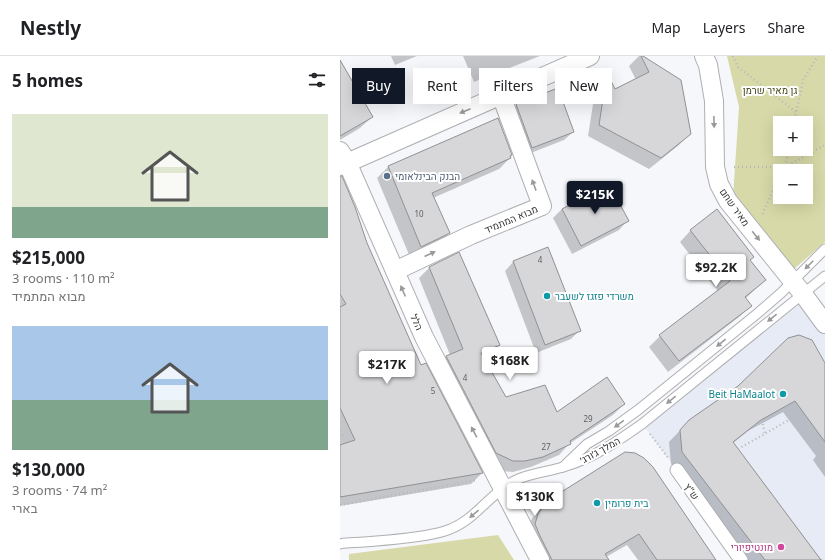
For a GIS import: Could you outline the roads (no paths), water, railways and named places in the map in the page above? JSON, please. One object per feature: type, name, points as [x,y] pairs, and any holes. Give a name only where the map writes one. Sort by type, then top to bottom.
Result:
[{"type":"street","points":[[547,75],[590,56]]},
{"type":"street","name":"מאיר שחם","points":[[704,56],[708,65],[714,101],[715,167],[719,184],[728,201],[825,324]]},
{"type":"street","points":[[342,159],[479,104]]},
{"type":"street","name":"מבוא המתמיד","points":[[395,271],[471,235],[542,206],[504,104]]},
{"type":"street","name":"הלל","points":[[342,159],[395,271],[424,337],[540,560]]},
{"type":"street","name":"ש\"ץ","points":[[677,470],[741,560]]},
{"type":"lane","points":[[562,468],[587,444],[620,422],[673,382],[758,313],[798,288],[825,249]]},
{"type":"lane","name":"המלך ג׳ורג׳","points":[[340,544],[386,540],[445,531],[472,517],[490,498],[516,480],[530,474],[562,468],[577,463],[599,452],[642,424],[798,288],[825,276]]},
{"type":"place","name":"הבנק הבינלאומי","points":[[387,176]]},
{"type":"place","name":"משרדי פזגז לשעבר","points":[[547,296]]},
{"type":"place","name":"Beit HaMaalot","points":[[783,394]]},
{"type":"place","name":"בית פרומין","points":[[597,503]]},
{"type":"place","name":"מונטיפיורי","points":[[781,547]]},
{"type":"park label","name":"גן מאיר שרמן","points":[[770,90]]}]
